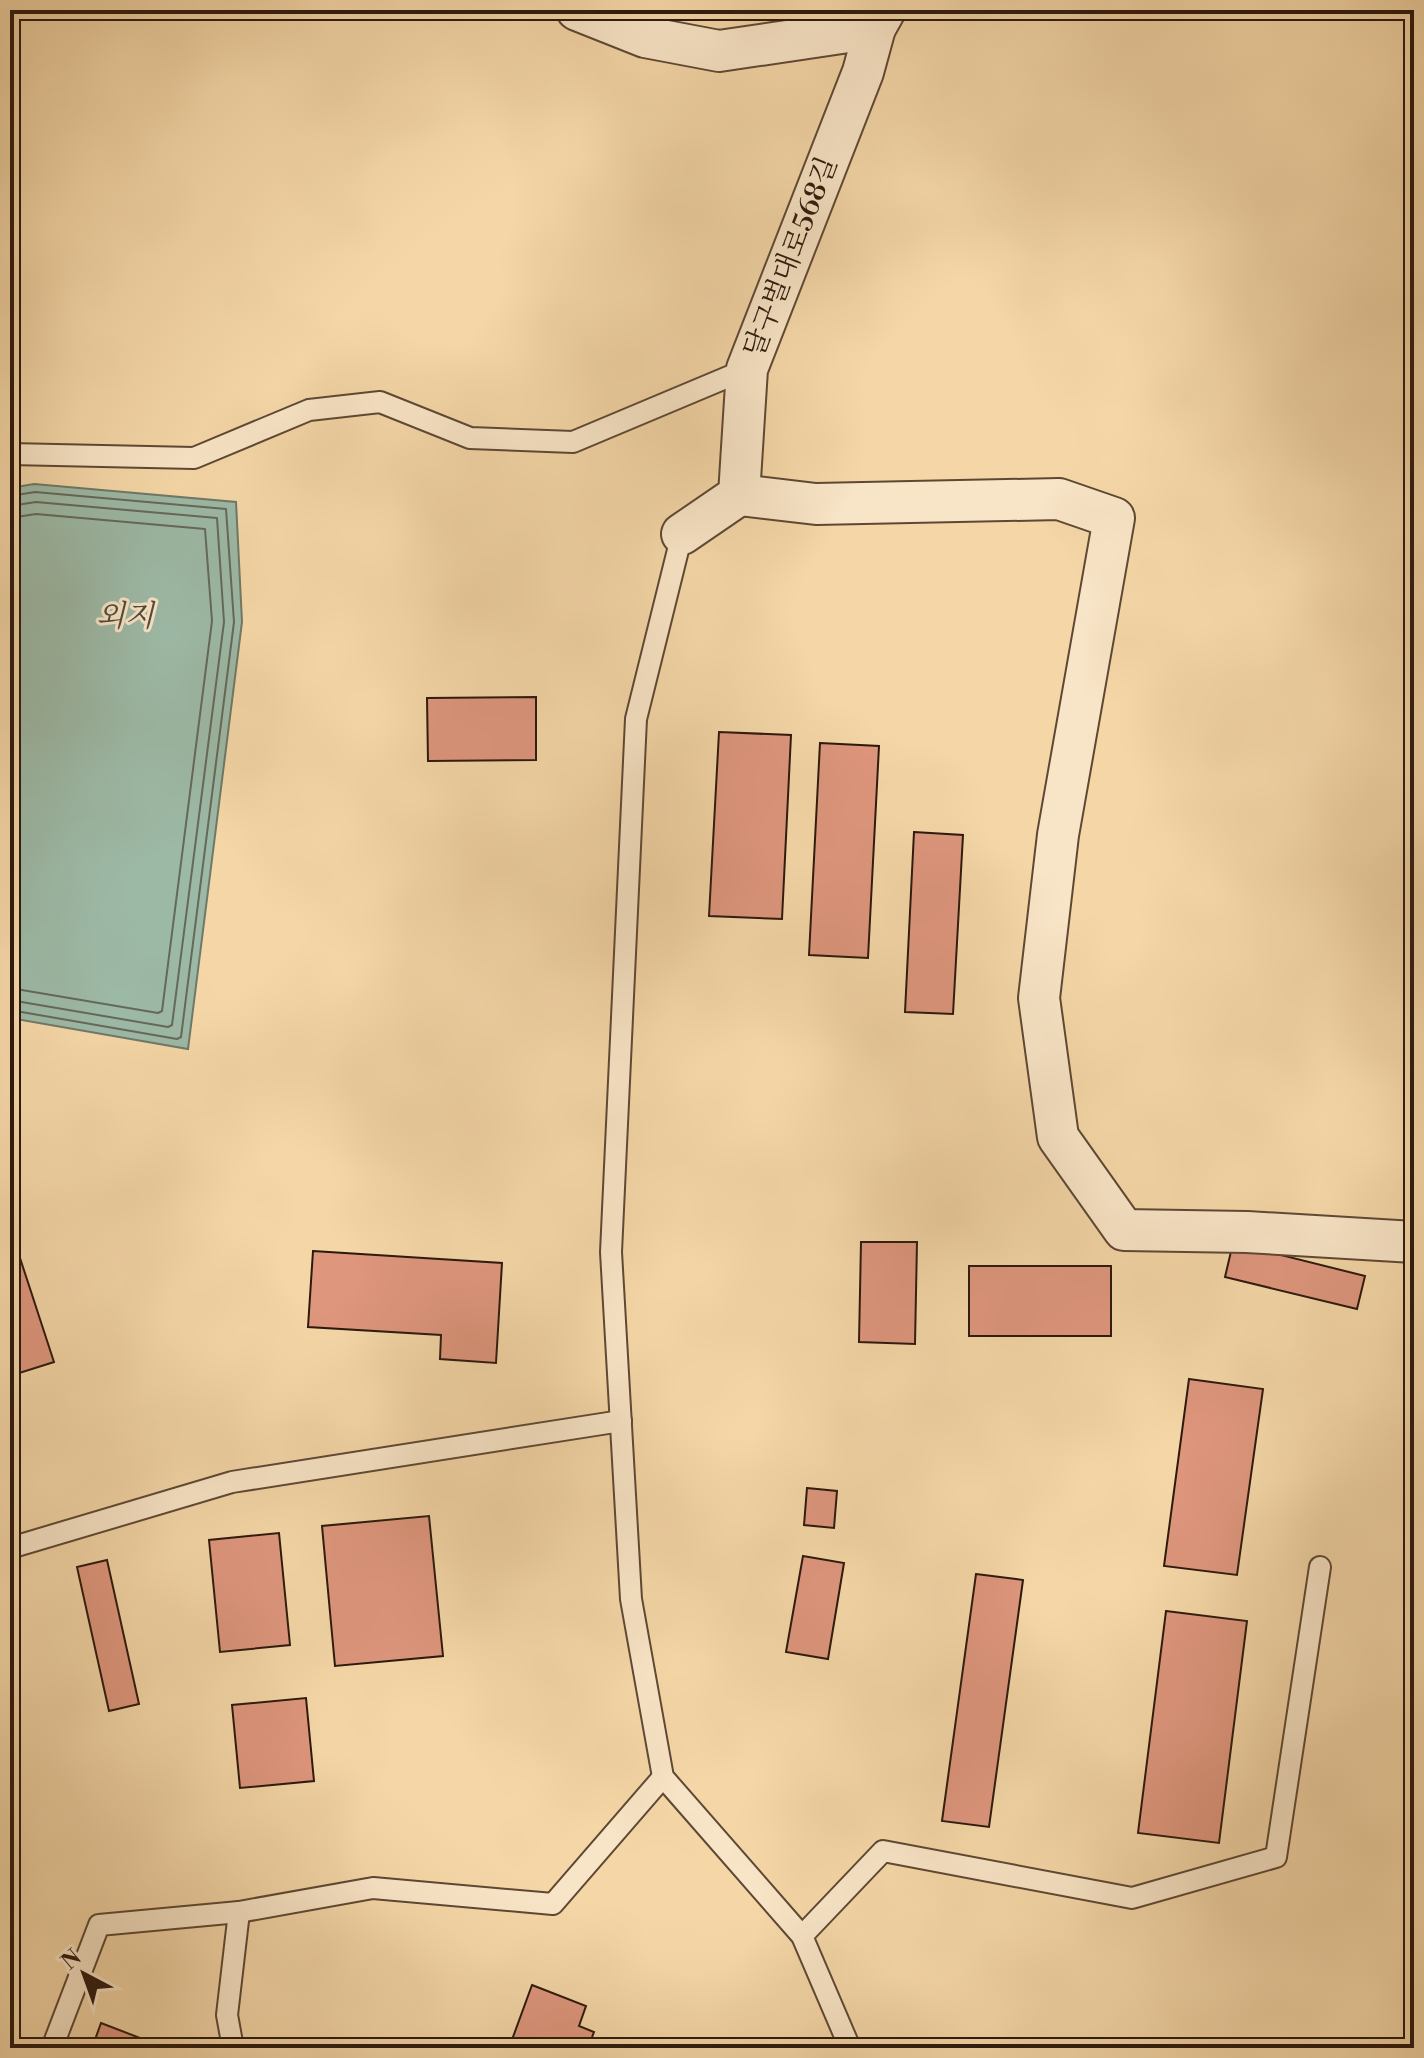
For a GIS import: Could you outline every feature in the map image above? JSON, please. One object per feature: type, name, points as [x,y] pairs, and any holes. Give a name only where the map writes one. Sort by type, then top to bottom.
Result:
[{"type":"street","points":[[577,10],[645,37],[719,51],[880,19]]},
{"type":"street","name":"달구벌대로568길","points":[[747,369],[863,72],[880,19]]},
{"type":"street","points":[[739,495],[747,369]]},
{"type":"street","points":[[682,534],[739,495],[816,504],[1059,499],[1114,518],[1058,835],[1039,998],[1058,1137],[1124,1230],[1247,1232],[1414,1242]]},
{"type":"lane","name":"달구벌대로568길","points":[[10,454],[194,458],[309,410],[380,402],[470,438],[573,442],[747,369]]},
{"type":"lane","points":[[682,534],[636,719],[611,1252],[631,1599],[663,1777],[802,1936],[850,2048]]},
{"type":"lane","points":[[10,1548],[232,1482],[621,1421]]},
{"type":"lane","points":[[802,1936],[883,1851],[1132,1898],[1276,1857],[1320,1567]]},
{"type":"lane","points":[[52,2048],[99,1925],[239,1912],[373,1888],[553,1904],[663,1777]]},
{"type":"lane","points":[[233,2048],[227,2015],[239,1912]]},
{"type":"water","name":"외지","points":[[34,484],[236,502],[242,622],[188,1049],[10,1018],[10,488]]},
{"type":"building","points":[[536,697],[536,760],[428,761],[427,698]]},
{"type":"building","points":[[719,732],[791,735],[782,919],[709,916]]},
{"type":"building","points":[[820,743],[879,746],[868,958],[809,955]]},
{"type":"building","points":[[914,832],[963,835],[953,1014],[905,1012]]},
{"type":"building","points":[[861,1242],[917,1242],[915,1344],[859,1342]]},
{"type":"building","points":[[1233,1243],[1365,1276],[1357,1309],[1225,1277]]},
{"type":"building","points":[[313,1251],[502,1263],[496,1363],[440,1359],[441,1335],[308,1327]]},
{"type":"building","points":[[20,1258],[54,1362],[10,1376],[10,1261]]},
{"type":"building","points":[[969,1266],[1111,1266],[1111,1336],[969,1336]]},
{"type":"building","points":[[1189,1379],[1263,1389],[1237,1575],[1164,1566]]},
{"type":"building","points":[[807,1488],[837,1491],[834,1528],[804,1525]]},
{"type":"building","points":[[429,1516],[443,1656],[335,1666],[322,1526]]},
{"type":"building","points":[[279,1533],[290,1645],[220,1652],[209,1540]]},
{"type":"building","points":[[803,1556],[844,1563],[828,1659],[786,1652]]},
{"type":"building","points":[[107,1560],[139,1704],[109,1711],[77,1567]]},
{"type":"building","points":[[976,1574],[1023,1580],[989,1827],[942,1821]]},
{"type":"building","points":[[1166,1611],[1247,1621],[1219,1843],[1138,1833]]},
{"type":"building","points":[[306,1698],[314,1781],[240,1788],[232,1705]]},
{"type":"building","points":[[10,1984],[19,1988],[10,2010]]},
{"type":"building","points":[[532,1985],[586,2006],[579,2026],[594,2032],[588,2048],[509,2048]]},
{"type":"building","points":[[101,2023],[166,2048],[92,2048]]}]
